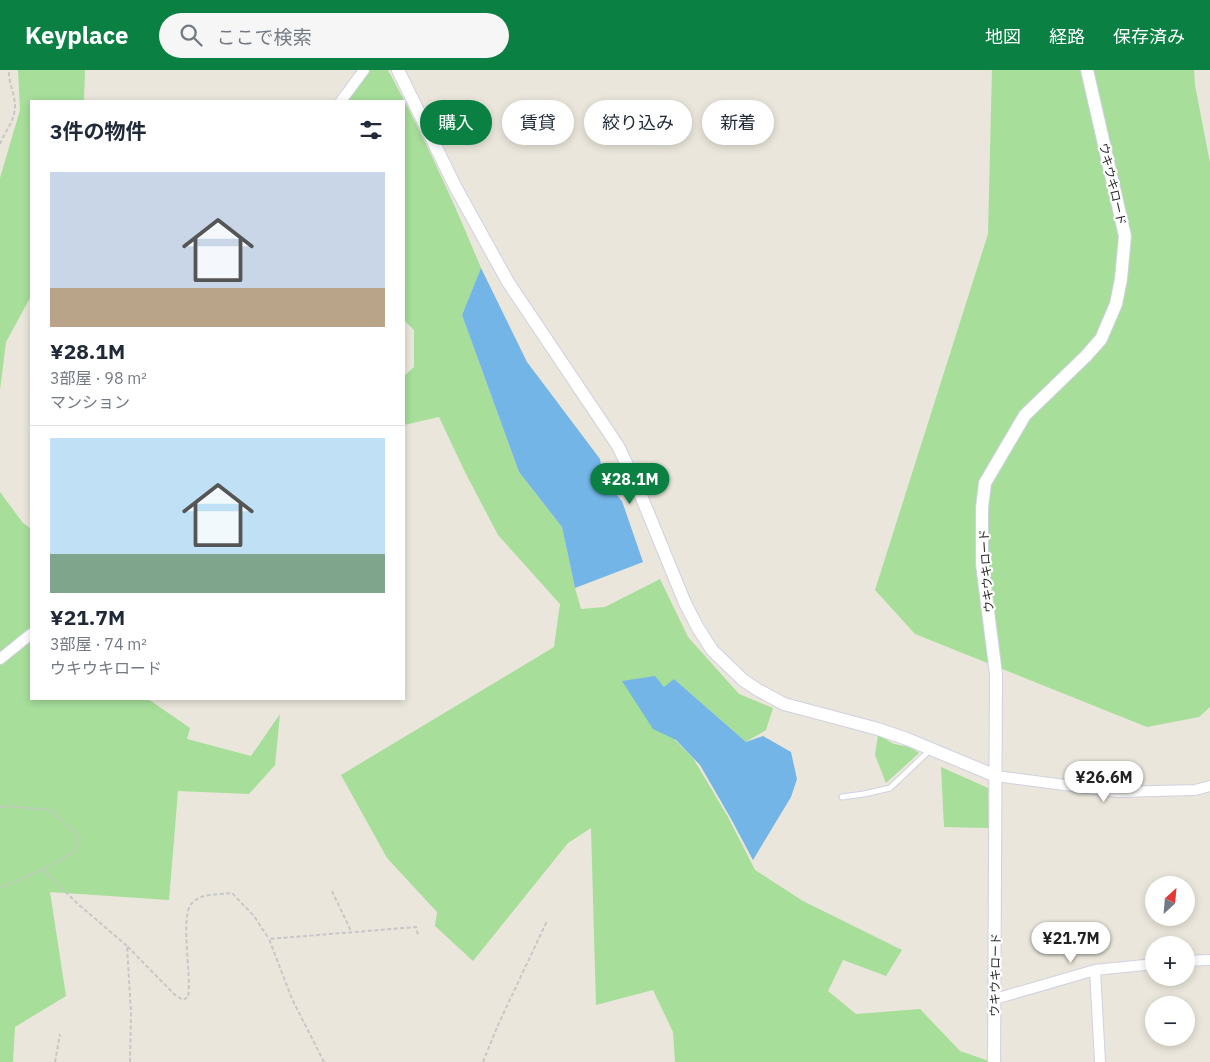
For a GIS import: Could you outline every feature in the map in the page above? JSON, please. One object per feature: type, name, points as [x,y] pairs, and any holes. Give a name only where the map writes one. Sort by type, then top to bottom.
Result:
[{"type":"street","points":[[342,100],[364,70]]},
{"type":"street","points":[[398,70],[456,188],[508,282],[621,452],[685,603],[698,628],[712,650],[743,680],[784,704],[878,729],[996,776],[1118,792],[1195,790],[1210,786]]},
{"type":"street","name":"ウキウキロード","points":[[994,1062],[996,674],[982,564],[982,508],[985,483],[1025,415],[1101,339],[1116,304],[1121,279],[1125,236],[1087,70]]},
{"type":"street","points":[[0,659],[30,635]]},
{"type":"street","points":[[1195,961],[1210,960]]},
{"type":"street","points":[[994,999],[1095,970],[1145,965]]},
{"type":"street","points":[[1095,970],[1100,1062]]},
{"type":"lane","points":[[842,797],[890,788],[932,749]]},
{"type":"path","points":[[0,144],[12,121],[15,105],[9,70]]},
{"type":"path","points":[[0,807],[51,810],[80,837],[75,851],[42,869],[0,888]]},
{"type":"path","points":[[42,869],[78,904],[127,946],[175,995],[183,1000],[188,997],[190,987],[187,950],[188,915],[192,903],[200,897],[232,893],[254,916],[269,939],[292,999],[324,1062]]},
{"type":"path","points":[[332,891],[351,932]]},
{"type":"path","points":[[483,1062],[498,1025],[547,921]]},
{"type":"path","points":[[269,939],[416,926],[418,935]]},
{"type":"path","points":[[127,946],[131,1013],[130,1062]]},
{"type":"path","points":[[55,1062],[60,1034]]},
{"type":"green space","points":[[18,70],[85,70],[84,100],[30,100],[30,298],[6,342],[0,390],[0,178],[20,110]]},
{"type":"green space","points":[[356,70],[388,70],[404,100],[341,100]]},
{"type":"green space","points":[[992,70],[1194,70],[1195,85],[1210,163],[1210,707],[1199,717],[1147,727],[915,634],[875,590],[988,234]]},
{"type":"green space","points":[[405,102],[420,133],[420,145],[426,145],[481,268],[462,315],[519,472],[562,527],[581,609],[605,607],[660,579],[688,637],[739,694],[773,708],[766,730],[746,742],[674,679],[670,735],[693,758],[728,817],[755,870],[803,901],[902,950],[886,976],[843,960],[828,991],[856,1014],[920,1009],[960,1051],[986,1060],[1004,1062],[675,1062],[673,1032],[653,990],[596,1005],[591,828],[568,843],[473,961],[435,926],[437,912],[387,858],[341,775],[554,647],[560,604],[498,535],[439,417],[405,425],[405,375],[414,367],[414,330],[405,321]]},
{"type":"green space","points":[[0,492],[23,523],[30,528],[30,700],[149,700],[190,728],[187,739],[251,756],[280,714],[275,765],[249,794],[178,791],[169,900],[50,892],[66,996],[15,1027],[13,1062],[0,1062]]},
{"type":"green space","points":[[878,735],[894,744],[910,747],[919,753],[886,783],[875,755]]},
{"type":"green space","points":[[941,767],[988,788],[989,828],[944,827]]},
{"type":"water","points":[[481,268],[527,362],[600,459],[604,480],[622,501],[643,562],[575,588],[562,527],[519,472],[462,315]]},
{"type":"water","points":[[655,676],[664,687],[674,679],[746,742],[763,736],[791,752],[797,779],[791,797],[753,860],[700,765],[676,740],[653,729],[622,681]]}]
